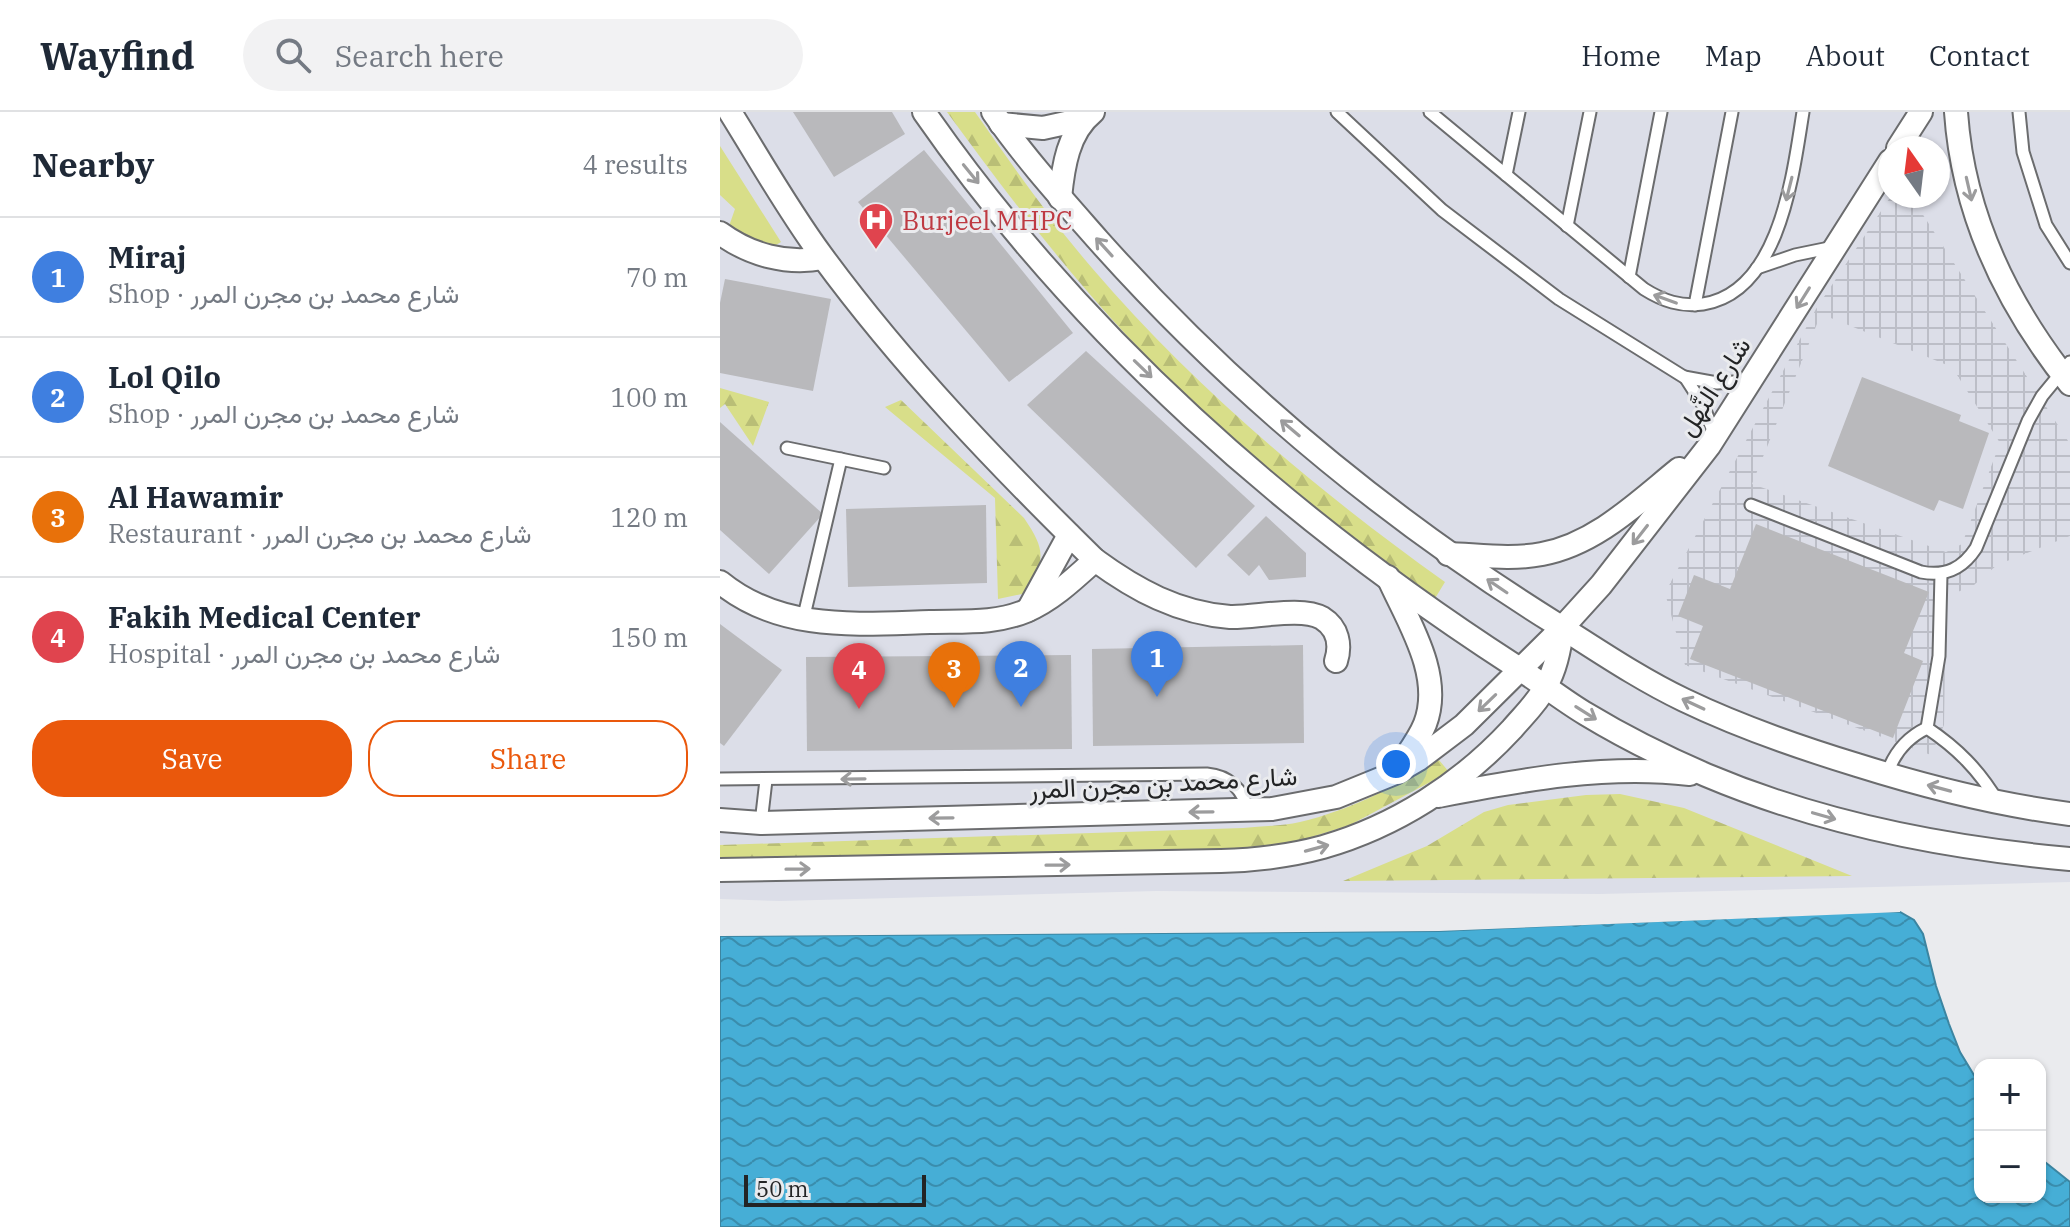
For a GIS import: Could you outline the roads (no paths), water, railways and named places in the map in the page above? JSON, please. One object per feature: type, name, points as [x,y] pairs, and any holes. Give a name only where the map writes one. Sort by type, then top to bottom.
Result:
[{"type":"street","points":[[730,112],[823,258],[917,375],[1095,560],[1127,584],[1149,595],[1200,612],[1257,617],[1302,612],[1322,618],[1335,632],[1339,652],[1336,661]]},
{"type":"street","points":[[924,112],[1028,245],[1132,358],[1245,464],[1304,513],[1458,628],[1546,687],[1652,751],[1791,806],[1879,831],[2001,853],[2070,859]]},
{"type":"street","points":[[1906,136],[1921,112]]},
{"type":"street","points":[[1956,112],[1971,199],[1990,254],[2010,296],[2067,373]]},
{"type":"street","points":[[997,118],[1043,128],[1089,116]]},
{"type":"street","points":[[1060,198],[1064,165],[1089,116]]},
{"type":"street","points":[[997,118],[1060,198],[1161,308],[1226,371],[1340,469],[1447,554],[1646,680],[1727,720],[1887,774],[1998,803],[2070,814]]},
{"type":"street","name":"شارع النَّهل","points":[[1562,628],[1601,585],[1712,441],[1878,180]]},
{"type":"street","points":[[720,233],[745,248],[772,257],[798,261],[823,258]]},
{"type":"street","points":[[1447,554],[1519,556],[1550,552],[1581,542],[1712,441]]},
{"type":"street","points":[[1028,610],[1069,535]]},
{"type":"street","points":[[720,582],[751,603],[803,620],[849,624],[972,622],[1028,610],[1063,588],[1095,560]]},
{"type":"street","points":[[1388,576],[1423,656],[1430,687],[1425,723],[1395,773]]},
{"type":"street","points":[[720,870],[1255,860],[1301,852],[1388,823],[1433,797],[1470,770],[1527,713],[1546,687],[1560,648],[1562,628]]},
{"type":"street","name":"شارع محمد بن مجرن المرر","points":[[720,820],[761,823],[1248,811],[1304,805],[1336,797],[1395,773],[1442,743],[1562,628]]},
{"type":"street","points":[[1433,797],[1556,774],[1615,770],[1707,775]]},
{"type":"lane","points":[[1337,112],[1442,210],[1499,256],[1571,307],[1684,377],[1717,383],[1750,381]]},
{"type":"lane","points":[[1430,112],[1629,277],[1657,297],[1695,305],[1726,297],[1738,290],[1757,268],[1784,207],[1803,112]]},
{"type":"lane","points":[[1447,126],[1450,112]]},
{"type":"lane","points":[[1506,175],[1519,112]]},
{"type":"lane","points":[[1567,226],[1590,112]]},
{"type":"lane","points":[[1629,277],[1661,112]]},
{"type":"lane","points":[[1695,305],[1732,112]]},
{"type":"lane","points":[[2019,112],[2023,152],[2046,225],[2070,263]]},
{"type":"lane","points":[[1757,268],[1795,255],[1835,247]]},
{"type":"lane","points":[[1751,505],[1921,572],[1941,574],[1960,566],[1976,548],[2028,421],[2042,396],[2067,373]]},
{"type":"lane","points":[[1684,377],[1703,405],[1712,441]]},
{"type":"lane","points":[[787,448],[884,468]]},
{"type":"lane","points":[[803,620],[841,459]]},
{"type":"lane","points":[[1927,728],[1939,656],[1941,574]]},
{"type":"lane","points":[[1887,774],[1899,749],[1917,732],[1927,728]]},
{"type":"lane","points":[[1927,728],[1975,767],[1998,803]]},
{"type":"lane","points":[[720,779],[1207,774],[1217,775],[1234,785],[1246,801],[1248,811]]},
{"type":"lane","points":[[761,823],[766,780]]},
{"type":"water","points":[[1900,912],[1914,920],[1923,934],[1949,1024],[1960,1052],[1974,1075],[1974,1203],[2046,1203],[2046,1163],[2070,1182],[2070,1227],[720,1227],[720,936],[1438,931]]},
{"type":"place","name":"Burjeel MHPC","points":[[876,251]]},
{"type":"place","name":"Miraj","points":[[1157,697]]},
{"type":"place","name":"Lol Qilo","points":[[1021,707]]},
{"type":"place","name":"Al Hawamir","points":[[954,708]]},
{"type":"place","name":"Fakih Medical Center","points":[[859,709]]}]
